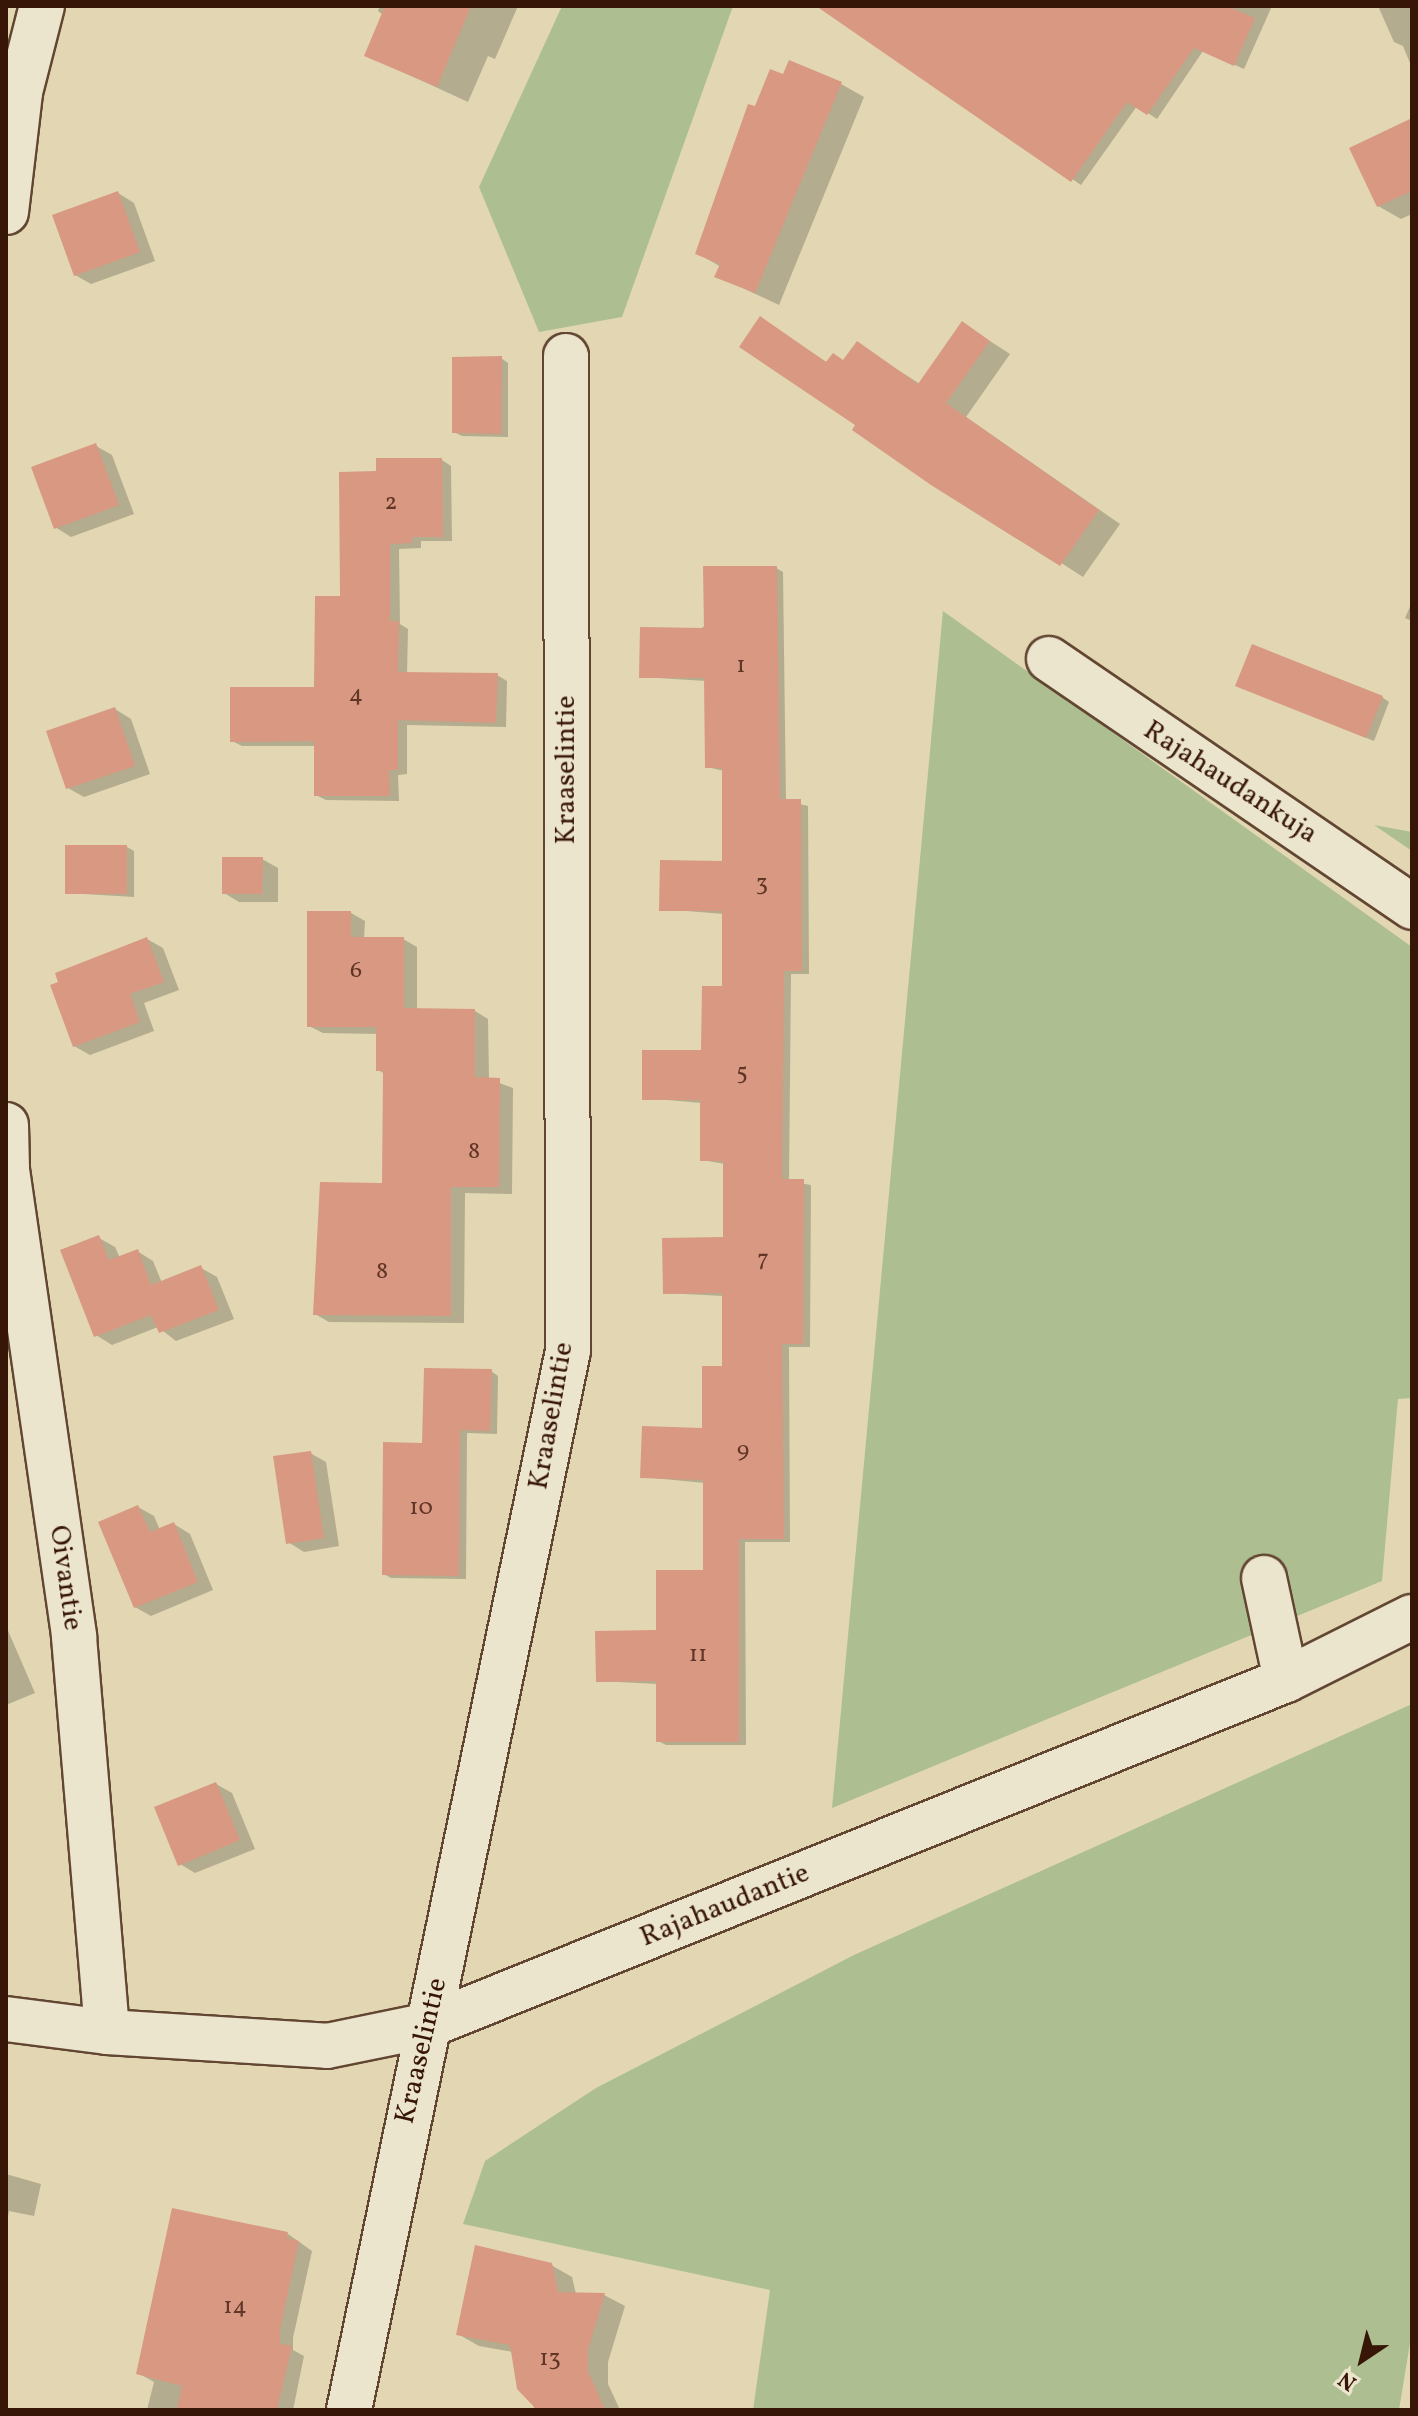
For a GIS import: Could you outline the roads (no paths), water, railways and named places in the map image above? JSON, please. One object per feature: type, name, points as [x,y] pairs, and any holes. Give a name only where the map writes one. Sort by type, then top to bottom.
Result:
[{"type":"street","points":[[6,212],[20,92],[42,6]]},
{"type":"street","name":"Kraaselintie","points":[[349,2410],[568,1351],[566,356]]},
{"type":"street","name":"Rajahaudankuja","points":[[1049,659],[1412,907]]},
{"type":"street","name":"Oivantie","points":[[6,1125],[6,1170],[74,1637],[107,2032]]},
{"type":"street","points":[[1264,1578],[1286,1680]]},
{"type":"street","name":"Rajahaudantie","points":[[6,2019],[107,2032],[327,2046],[429,2025],[1286,1680],[1412,1617]]}]
